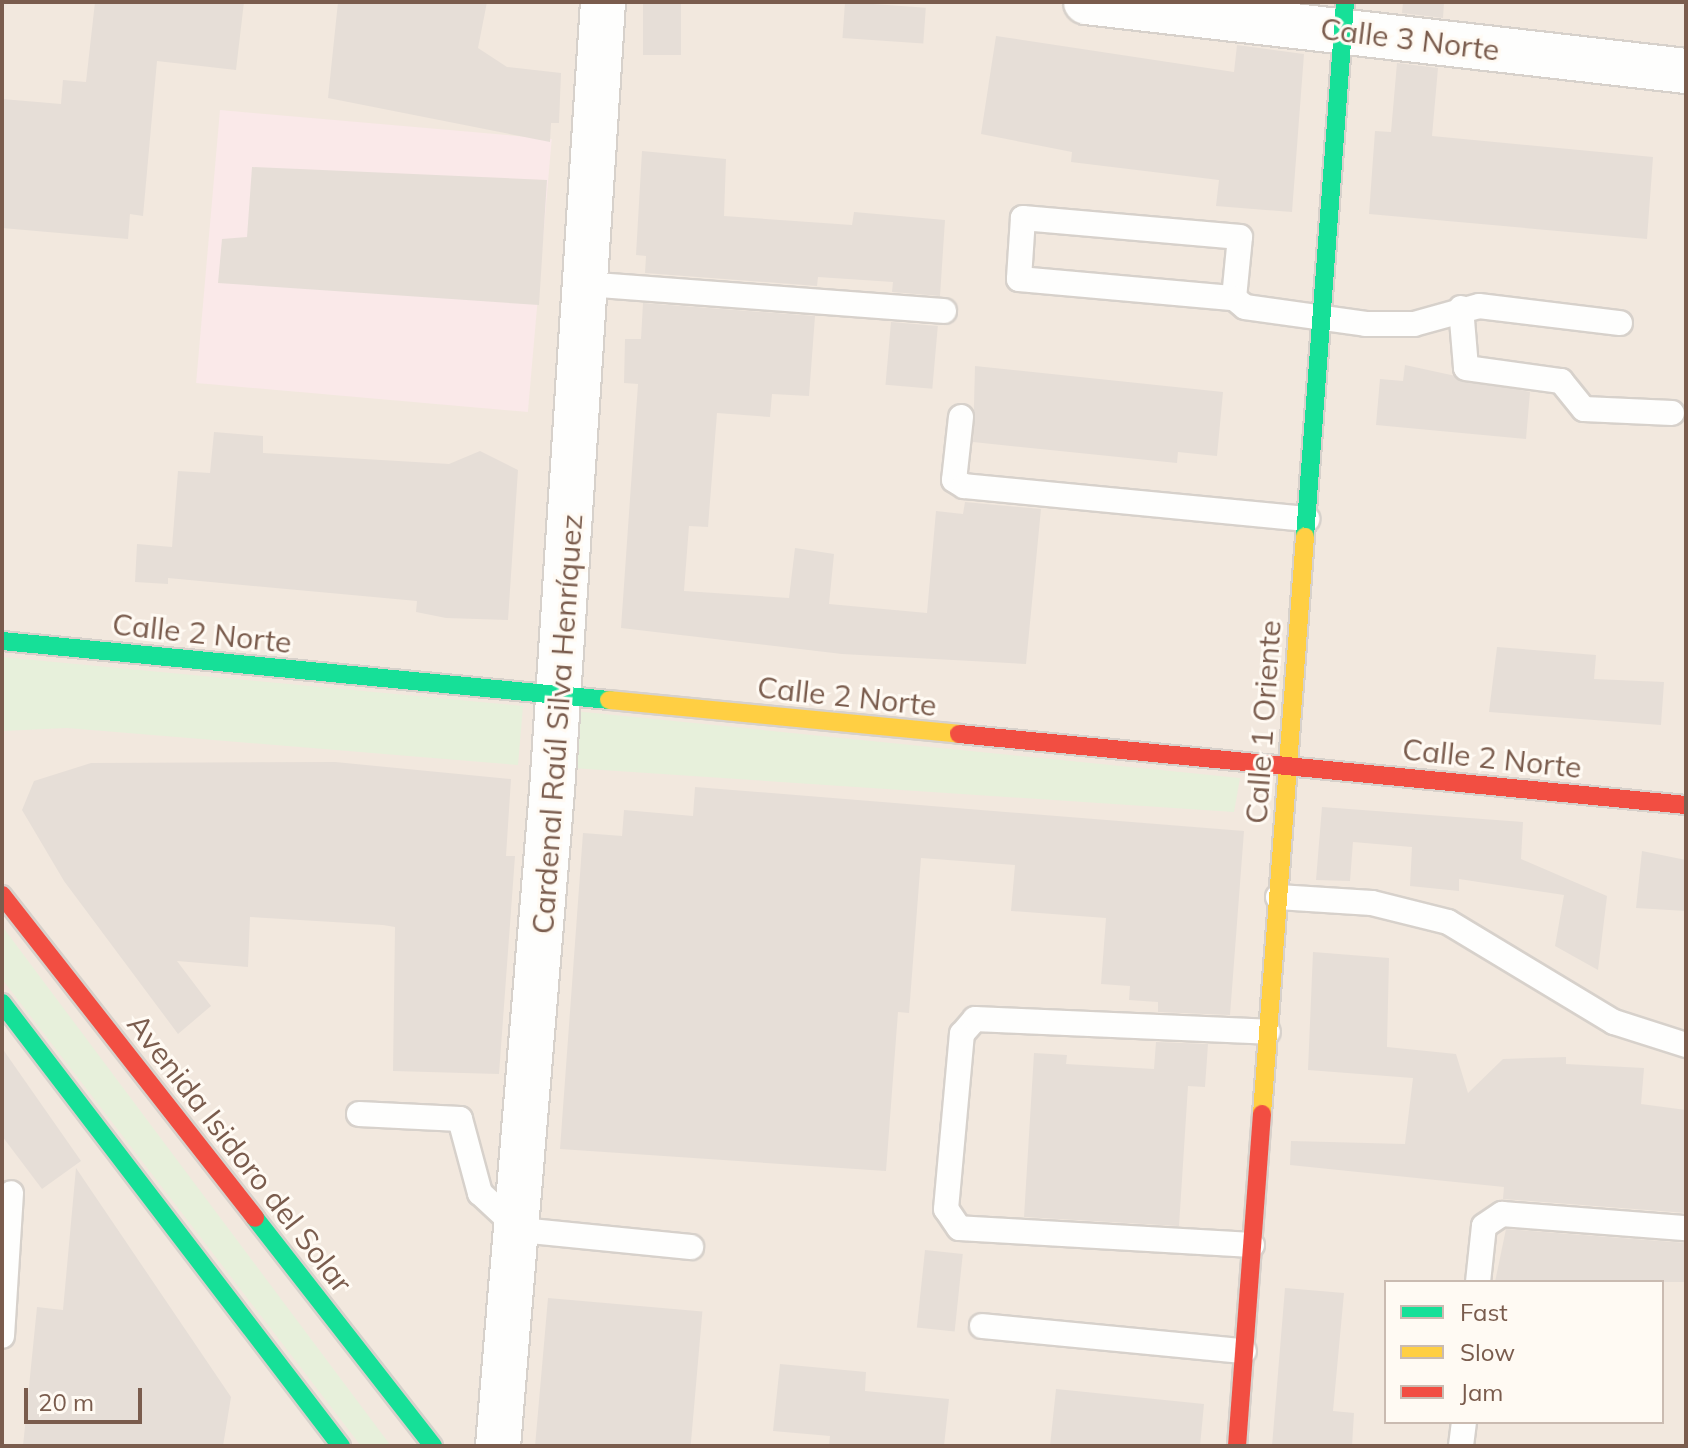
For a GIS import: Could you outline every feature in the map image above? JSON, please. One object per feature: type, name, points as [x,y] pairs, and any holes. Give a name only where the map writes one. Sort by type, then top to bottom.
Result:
[{"type":"main road","name":"Calle 1 Oriente","points":[[1237,1446],[1344,17]]},
{"type":"main road","name":"Calle 2 Norte","points":[[2,641],[1686,805]]},
{"type":"main road","name":"Avenida Isidoro del Solar","points":[[2,895],[433,1446]]},
{"type":"main road","points":[[2,1003],[341,1446]]},
{"type":"street","name":"Cardenal Raúl Silva Henríquez","points":[[498,1446],[520,1230],[559,696],[603,2]]},
{"type":"street","name":"Calle 3 Norte","points":[[1086,2],[1344,17],[1686,71]]},
{"type":"lane","points":[[1234,298],[1240,237],[1023,218],[1019,279],[1234,298],[1245,307],[1322,319],[1414,324],[1461,308],[1620,323]]},
{"type":"lane","points":[[585,284],[944,311]]},
{"type":"lane","points":[[1461,308],[1466,368],[1561,381],[1584,409],[1672,413]]},
{"type":"lane","points":[[961,417],[954,480],[964,486],[1307,519]]},
{"type":"lane","points":[[1278,897],[1372,903],[1448,922],[1614,1022],[1686,1045]]},
{"type":"lane","points":[[1252,1245],[959,1228],[946,1209],[962,1034],[975,1019],[1268,1032]]},
{"type":"lane","points":[[359,1114],[460,1119],[480,1193],[520,1230],[691,1247]]},
{"type":"lane","points":[[2,1336],[11,1193]]},
{"type":"lane","points":[[1478,1280],[1484,1226],[1502,1214],[1686,1228]]},
{"type":"lane","points":[[982,1326],[1244,1351]]},
{"type":"lane","points":[[1461,1446],[1464,1424]]},
{"type":"shaded area","points":[[2,2],[1686,2],[1686,1446],[2,1446]]},
{"type":"shaded area","points":[[220,110],[552,139],[528,412],[196,383]]},
{"type":"green space","points":[[2,657],[523,706],[518,765],[67,728],[2,731]]},
{"type":"green space","points":[[574,711],[1240,778],[1234,812],[572,768]]},
{"type":"green space","points":[[2,926],[391,1446],[361,1446],[2,979]]},
{"type":"building","points":[[95,2],[244,2],[236,70],[157,61],[143,216],[130,214],[128,239],[2,228],[2,99],[61,104],[63,80],[86,82]]},
{"type":"building","points":[[338,2],[487,2],[478,48],[507,67],[561,73],[559,123],[551,123],[550,142],[328,98]]},
{"type":"building","points":[[643,2],[681,2],[681,55],[643,55]]},
{"type":"building","points":[[845,2],[926,8],[923,44],[842,38]]},
{"type":"building","points":[[1403,2],[1444,2],[1443,18],[1402,13]]},
{"type":"building","points":[[996,36],[1234,72],[1237,45],[1304,54],[1292,212],[1216,206],[1219,180],[1071,162],[1072,152],[981,134]]},
{"type":"building","points":[[1397,63],[1438,68],[1432,136],[1653,157],[1647,239],[1369,214],[1375,131],[1391,132]]},
{"type":"building","points":[[642,151],[726,159],[724,216],[852,225],[854,212],[945,220],[940,296],[892,292],[893,282],[818,277],[817,286],[645,273],[646,256],[636,255]]},
{"type":"building","points":[[252,167],[547,180],[539,305],[218,283],[222,239],[247,237]]},
{"type":"building","points":[[643,303],[815,316],[809,396],[772,394],[770,417],[717,413],[708,527],[689,526],[684,591],[789,598],[795,548],[834,554],[829,604],[927,613],[936,511],[963,514],[965,502],[1041,509],[1026,664],[842,654],[621,628],[638,384],[624,383],[625,339],[641,339]]},
{"type":"building","points":[[891,322],[938,326],[932,389],[886,385]]},
{"type":"building","points":[[1405,365],[1530,392],[1526,439],[1376,425],[1380,379],[1403,381]]},
{"type":"building","points":[[975,366],[1223,392],[1217,456],[1178,452],[1177,463],[973,442]]},
{"type":"building","points":[[214,432],[263,436],[263,453],[449,464],[480,451],[518,470],[508,620],[446,618],[416,612],[417,601],[168,578],[168,584],[135,582],[137,544],[172,547],[178,471],[210,473]]},
{"type":"building","points":[[1497,647],[1596,655],[1594,679],[1664,682],[1661,725],[1489,712]]},
{"type":"building","points":[[335,762],[511,779],[506,856],[515,856],[499,1074],[393,1071],[395,927],[383,925],[250,917],[248,967],[177,961],[211,1006],[178,1034],[64,881],[22,810],[34,781],[91,763]]},
{"type":"building","points":[[695,787],[1244,831],[1230,1015],[1158,1012],[1158,1002],[1129,1000],[1130,986],[1101,984],[1106,918],[1011,911],[1015,865],[921,858],[909,1013],[898,1012],[886,1171],[560,1149],[583,833],[622,836],[624,810],[693,816]]},
{"type":"building","points":[[1322,807],[1523,822],[1521,859],[1607,896],[1598,970],[1555,946],[1564,895],[1459,879],[1459,891],[1410,886],[1412,847],[1353,842],[1350,881],[1316,880]]},
{"type":"building","points":[[1642,851],[1686,860],[1686,911],[1636,908]]},
{"type":"building","points":[[1313,952],[1389,958],[1387,1047],[1456,1054],[1468,1093],[1503,1059],[1566,1057],[1566,1064],[1644,1068],[1641,1104],[1686,1110],[1686,1213],[1503,1199],[1504,1187],[1290,1165],[1291,1141],[1405,1144],[1413,1078],[1308,1070]]},
{"type":"building","points":[[1156,1042],[1208,1044],[1205,1087],[1188,1086],[1179,1226],[1024,1217],[1034,1053],[1067,1055],[1066,1064],[1154,1069]]},
{"type":"building","points":[[2,1048],[81,1161],[42,1189],[2,1136]]},
{"type":"building","points":[[76,1168],[231,1397],[223,1446],[23,1446],[37,1307],[63,1310]]},
{"type":"building","points":[[1506,1229],[1686,1243],[1686,1282],[1495,1280]]},
{"type":"building","points":[[925,1250],[963,1254],[955,1332],[917,1328]]},
{"type":"building","points":[[1285,1288],[1344,1293],[1333,1411],[1354,1413],[1352,1446],[1272,1446]]},
{"type":"building","points":[[548,1298],[702,1312],[691,1446],[535,1446]]},
{"type":"building","points":[[780,1364],[866,1372],[865,1391],[949,1399],[944,1446],[829,1446],[830,1436],[773,1431]]},
{"type":"building","points":[[1056,1389],[1204,1404],[1200,1446],[1050,1446]]},
{"type":"traffic: fast","points":[[1305,537],[1345,2]]},
{"type":"traffic: fast","points":[[2,641],[609,700]]},
{"type":"traffic: fast","points":[[2,1003],[341,1446]]},
{"type":"traffic: fast","points":[[255,1218],[433,1446]]},
{"type":"traffic: slow","points":[[1262,1114],[1305,537]]},
{"type":"traffic: slow","points":[[609,700],[959,734]]},
{"type":"traffic: jam","points":[[959,734],[1686,805]]},
{"type":"traffic: jam","points":[[2,895],[255,1218]]},
{"type":"traffic: jam","points":[[1237,1446],[1262,1114]]}]
